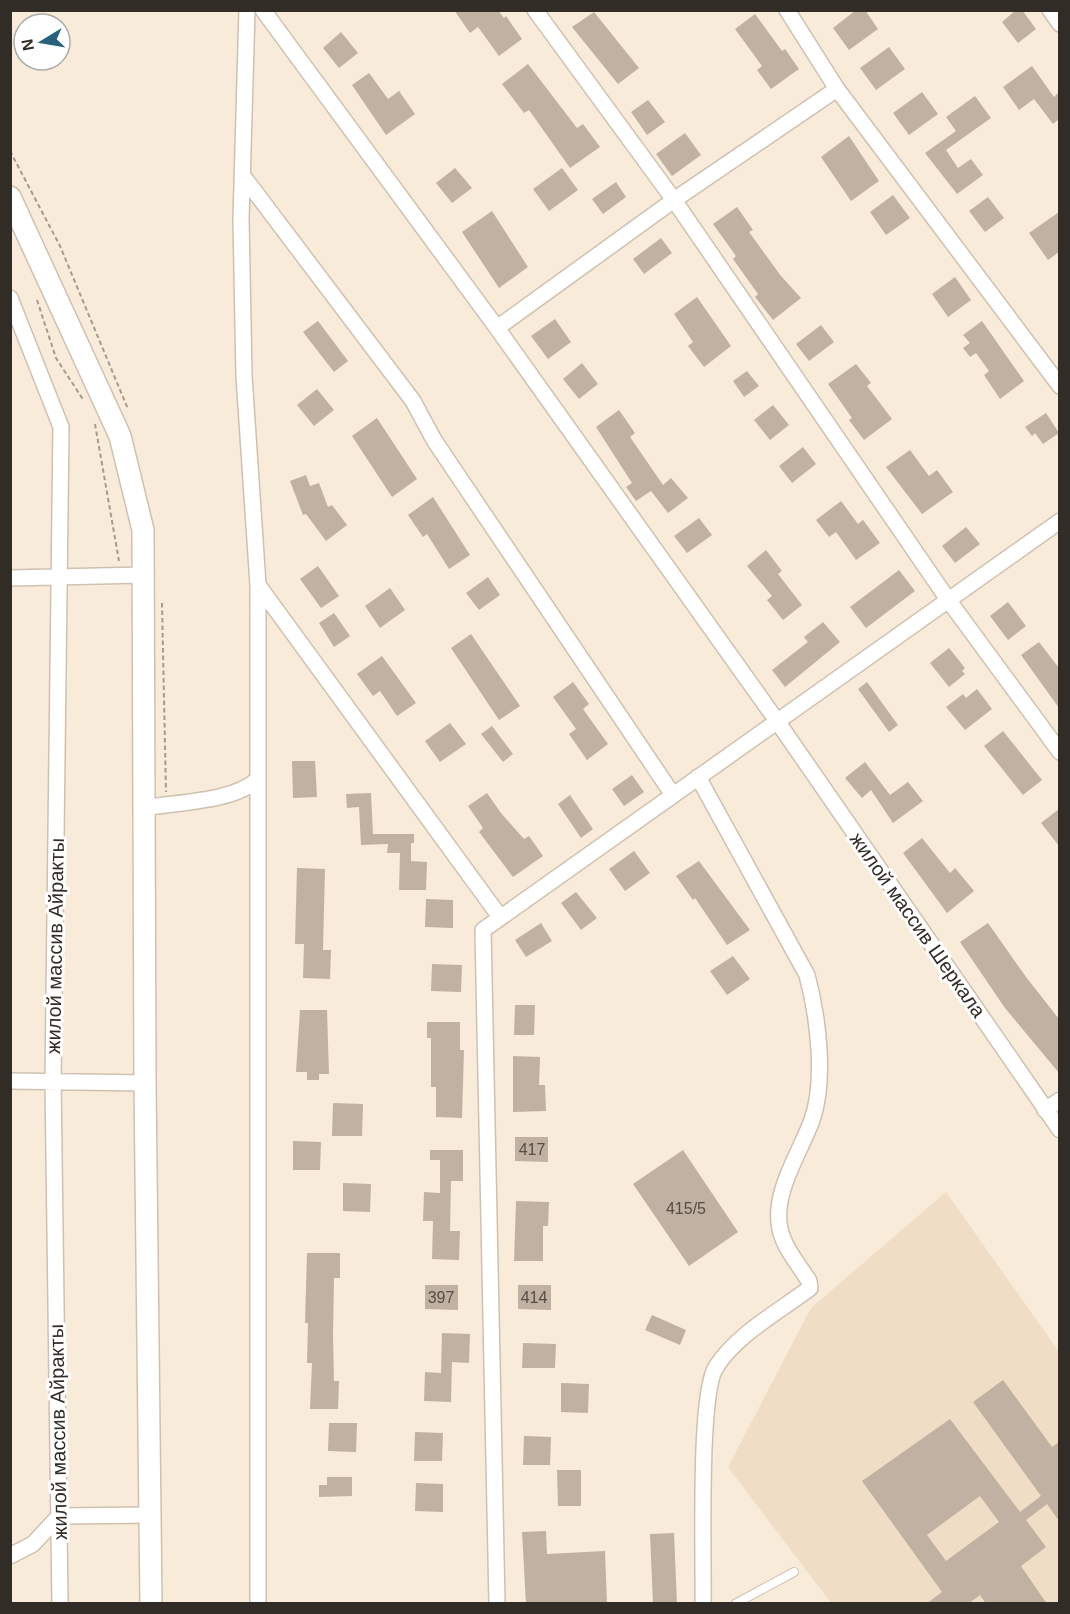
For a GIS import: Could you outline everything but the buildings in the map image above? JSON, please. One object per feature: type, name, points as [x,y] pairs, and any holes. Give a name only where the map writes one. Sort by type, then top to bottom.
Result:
[{"type":"main road","points":[[10,197],[120,436],[143,530],[145,1083],[151,1604]]},
{"type":"street","points":[[247,10],[243,176],[244,376],[258,585],[258,1604]]},
{"type":"street","name":"жилой массив Шеркала","points":[[263,10],[497,328],[777,721],[1059,1130]]},
{"type":"street","points":[[535,10],[675,200],[949,601],[1059,752]]},
{"type":"street","points":[[787,10],[837,89],[1059,386]]},
{"type":"street","points":[[1050,10],[1059,24]]},
{"type":"street","points":[[497,328],[675,200],[837,89]]},
{"type":"street","points":[[243,176],[413,401],[434,440],[673,795]]},
{"type":"street","name":"жилой массив Айракты","points":[[10,298],[61,428],[53,1080],[60,1604]]},
{"type":"street","points":[[497,1604],[483,930],[1059,521]]},
{"type":"street","points":[[10,578],[143,575]]},
{"type":"street","points":[[258,585],[500,917]]},
{"type":"street","points":[[698,777],[807,975],[814,1003],[819,1081],[812,1118],[787,1179],[781,1203],[779,1228],[785,1244],[809,1281],[810,1288],[749,1334],[716,1367],[709,1383],[705,1448],[703,1604]]},
{"type":"street","points":[[144,808],[230,795],[250,787],[258,779]]},
{"type":"street","points":[[10,1081],[145,1083]]},
{"type":"street","points":[[1045,1110],[1059,1100]]},
{"type":"street","points":[[10,1556],[33,1544],[59,1516],[150,1515]]},
{"type":"lane","points":[[735,1604],[794,1572]]},
{"type":"path","points":[[36,297],[56,358],[87,407]]},
{"type":"path","points":[[93,416],[122,575]]},
{"type":"shaded area","points":[[946,1192],[1059,1352],[1059,1603],[831,1603],[728,1467],[811,1308]]}]
